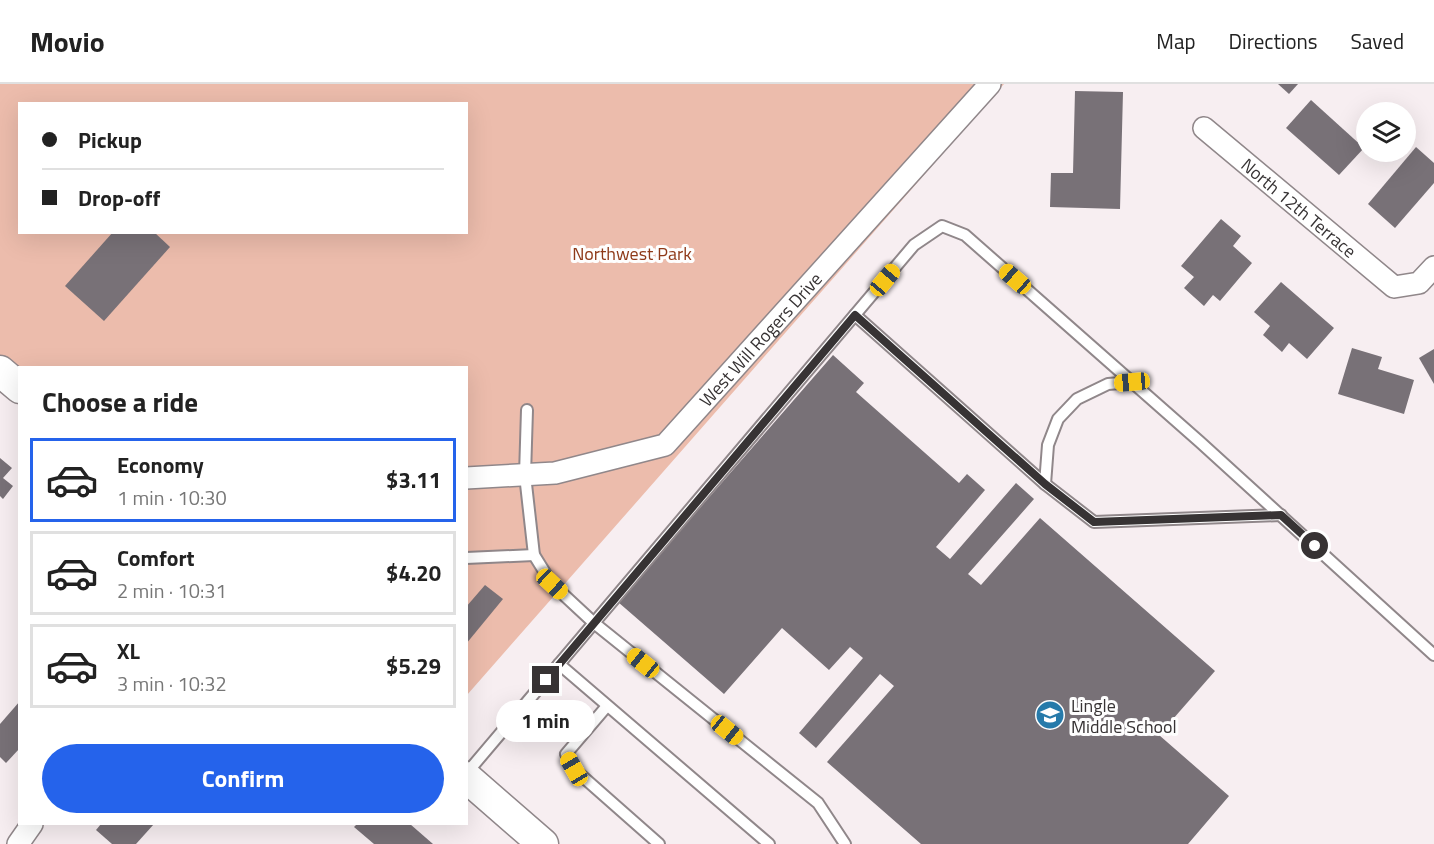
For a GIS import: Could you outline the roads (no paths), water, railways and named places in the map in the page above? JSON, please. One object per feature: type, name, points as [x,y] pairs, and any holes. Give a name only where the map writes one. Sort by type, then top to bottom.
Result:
[{"type":"main road","points":[[0,371],[18,386]]},
{"type":"main road","points":[[468,777],[543,844]]},
{"type":"street","name":"West Will Rogers Drive","points":[[468,478],[555,472],[665,446],[990,84]]},
{"type":"street","name":"North 12th Terrace","points":[[1204,128],[1394,287],[1419,283],[1434,267]]},
{"type":"lane","points":[[468,773],[914,244],[942,226],[964,235],[1281,515],[1434,655]]},
{"type":"lane","points":[[855,315],[1045,484],[1094,522],[1281,515]]},
{"type":"lane","points":[[1045,484],[1048,445],[1059,418],[1077,399],[1108,384],[1132,382]]},
{"type":"lane","points":[[527,410],[525,474],[534,555],[552,584],[594,623],[818,803],[845,844]]},
{"type":"lane","points":[[468,558],[534,555]]},
{"type":"lane","points":[[559,664],[769,844]]},
{"type":"lane","points":[[607,706],[566,754],[574,769],[659,844]]},
{"type":"place","name":"Lingle Middle School","points":[[1050,715]]},
{"type":"park label","name":"Northwest Park","points":[[632,253]]}]
